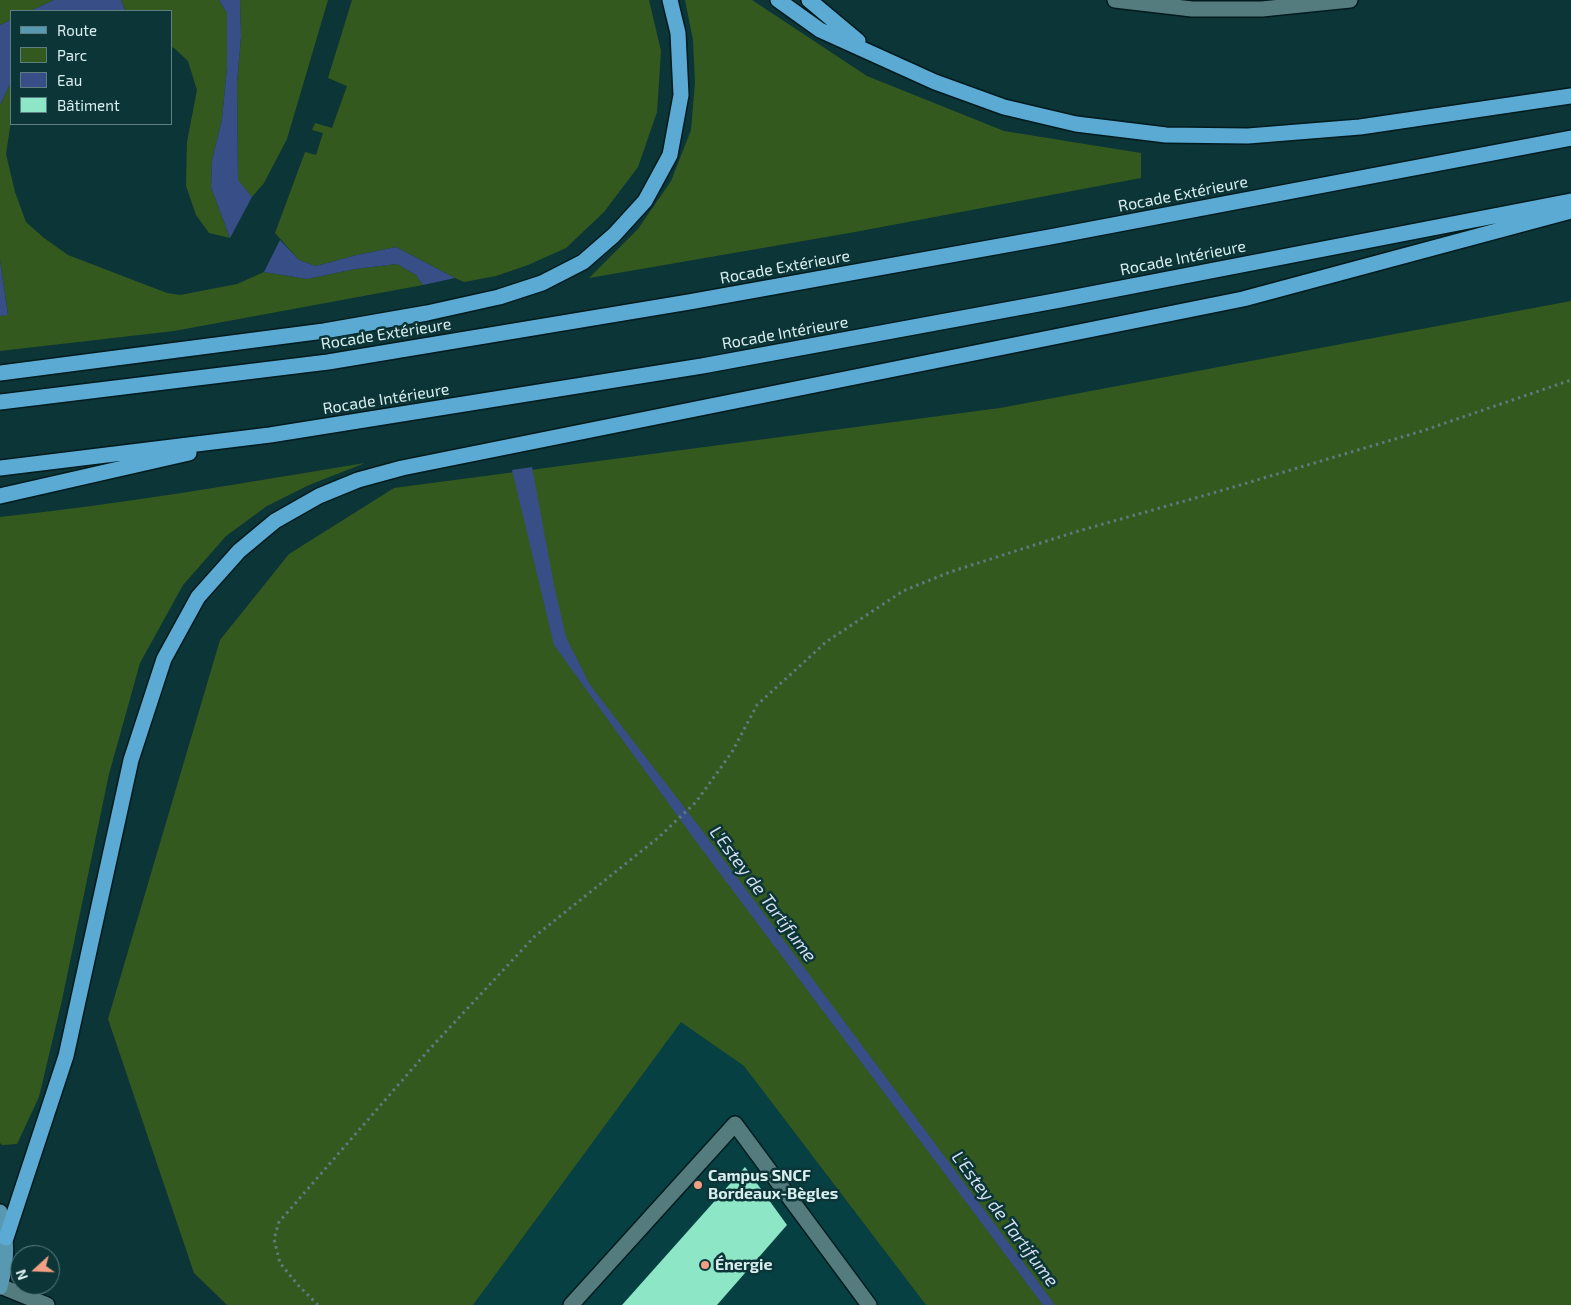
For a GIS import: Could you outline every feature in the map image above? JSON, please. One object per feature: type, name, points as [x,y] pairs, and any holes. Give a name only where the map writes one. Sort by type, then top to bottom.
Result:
[{"type":"highway","points":[[0,373],[324,331],[427,313],[499,297],[542,283],[583,262],[614,235],[645,201],[670,155],[681,95],[678,33],[670,0]]},
{"type":"highway","points":[[778,0],[820,30],[935,82],[1004,108],[1076,124],[1166,135],[1248,136],[1360,127],[1571,96]]},
{"type":"highway","points":[[808,0],[873,53]]},
{"type":"highway","name":"Rocade Extérieure","points":[[0,402],[328,362],[689,302],[1050,237],[1571,138]]},
{"type":"highway","name":"Rocade Intérieure","points":[[0,468],[270,435],[702,366],[1051,302],[1571,201]]},
{"type":"highway","points":[[6,1238],[66,1056],[131,760],[164,659],[198,597],[239,551],[275,521],[319,496],[358,480],[402,468],[1243,299],[1571,212]]},
{"type":"highway","points":[[0,496],[270,435]]},
{"type":"main road","points":[[0,1212],[6,1238],[5,1262],[0,1286]]},
{"type":"street","points":[[1115,0],[1192,9],[1262,9],[1350,0]]},
{"type":"street","points":[[571,1305],[736,1124],[869,1305]]},
{"type":"street","points":[[0,1286],[47,1305]]},
{"type":"path","points":[[318,1305],[280,1263],[274,1239],[279,1222],[426,1053],[534,937],[659,837],[696,802],[732,752],[757,705],[826,642],[903,591],[950,572],[1057,538],[1422,431],[1571,380]]},
{"type":"shaded area","name":"Campus SNCF Bordeaux-Bègles","points":[[681,1021],[744,1066],[926,1305],[473,1305]]},
{"type":"green space","points":[[0,0],[54,0],[32,10],[10,10],[10,20],[0,25]]},
{"type":"green space","points":[[121,0],[219,0],[227,13],[227,67],[222,119],[212,160],[211,187],[230,238],[209,233],[196,215],[186,186],[187,142],[197,90],[188,61],[172,47],[172,10],[125,10]]},
{"type":"green space","points":[[240,0],[328,0],[287,139],[264,183],[252,197],[238,181],[237,83],[241,36]]},
{"type":"green space","points":[[352,0],[649,0],[661,51],[657,112],[638,167],[604,212],[566,248],[528,265],[496,276],[464,282],[396,247],[316,266],[299,260],[275,233],[305,152],[316,155],[323,133],[312,130],[315,123],[332,128],[347,86],[328,78]]},
{"type":"green space","points":[[685,0],[752,0],[867,76],[1004,131],[1141,153],[1141,178],[855,232],[589,278],[638,229],[671,181],[691,130],[695,82],[693,40]]},
{"type":"green space","points":[[10,84],[10,125],[6,154],[15,192],[26,222],[68,255],[167,293],[180,295],[237,284],[264,272],[307,279],[355,269],[397,264],[416,275],[423,285],[174,331],[0,351],[0,316],[8,314],[0,260],[0,105]]},
{"type":"green space","points":[[1571,301],[1571,1305],[926,1305],[744,1066],[681,1022],[473,1305],[227,1305],[194,1273],[108,1019],[220,640],[289,554],[394,488],[1000,408]]},
{"type":"green space","points":[[365,463],[309,485],[267,506],[226,536],[183,585],[140,663],[109,774],[62,1000],[39,1097],[17,1144],[2,1145],[0,1143],[0,517],[137,499]]},
{"type":"water","points":[[54,0],[121,0],[125,10],[32,10]]},
{"type":"water","points":[[219,0],[240,0],[241,36],[237,83],[238,180],[252,197],[230,238],[211,187],[212,160],[222,119],[227,67],[227,13]]},
{"type":"water","points":[[10,20],[10,84],[0,105],[0,25]]},
{"type":"water","points":[[280,240],[299,260],[316,266],[396,247],[455,278],[423,285],[416,275],[397,264],[355,269],[307,279],[264,272]]},
{"type":"water","points":[[0,260],[8,315],[0,316]]},
{"type":"water","points":[[532,467],[554,585],[566,637],[590,685],[704,833],[1055,1305],[1043,1305],[695,840],[554,645],[512,470]]},
{"type":"building","name":"Énergie","points":[[745,1167],[787,1225],[717,1305],[622,1305]]},
{"type":"place","name":"Campus SNCF Bordeaux-Bègles","points":[[698,1185]]},
{"type":"place","name":"Énergie","points":[[705,1265]]},
{"type":"water label","name":"L'Estey de Tartifume","points":[[763,894]]},
{"type":"water label","name":"L'Estey de Tartifume","points":[[1005,1219]]}]
